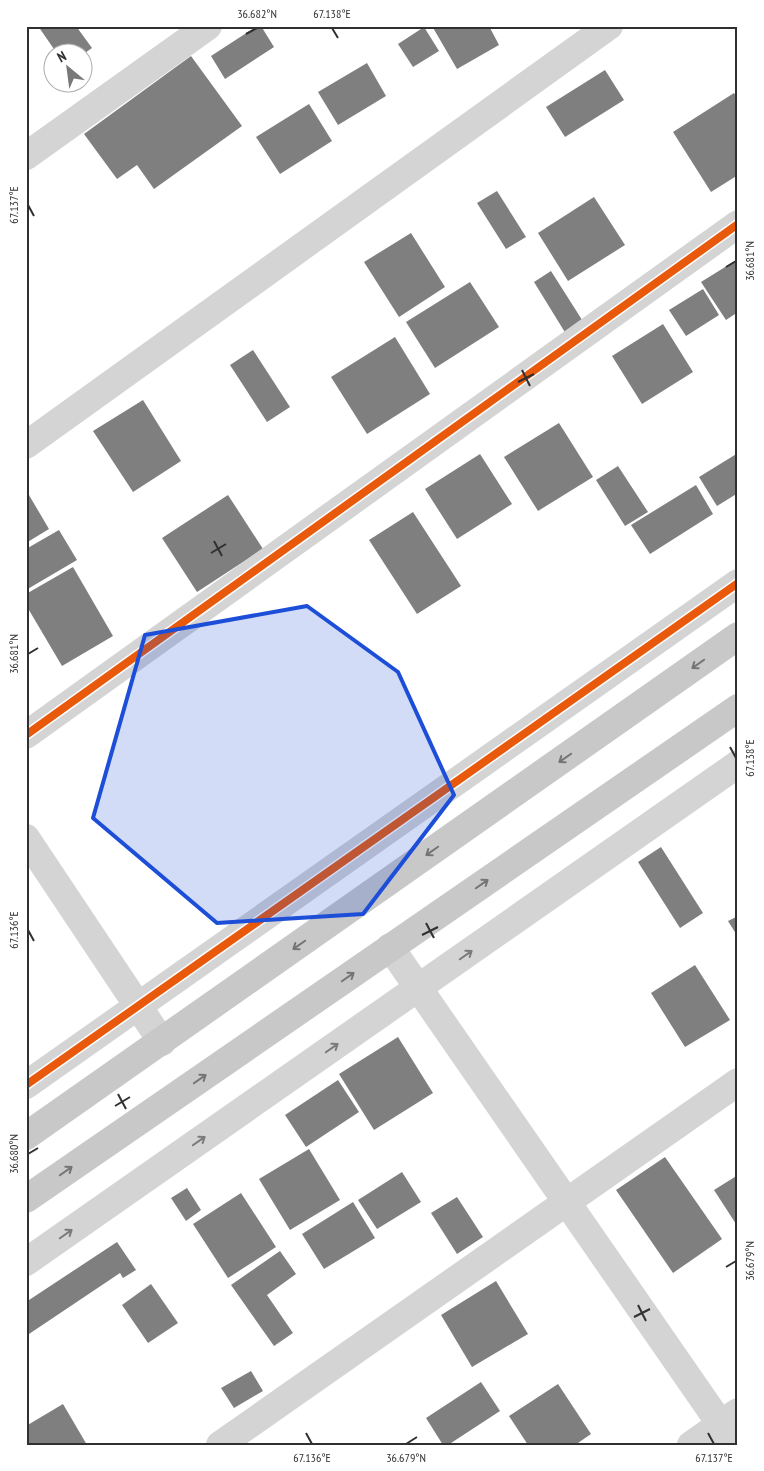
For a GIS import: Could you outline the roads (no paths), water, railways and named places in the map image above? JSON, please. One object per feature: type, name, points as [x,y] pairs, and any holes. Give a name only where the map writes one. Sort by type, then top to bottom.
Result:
[{"type":"main road","points":[[26,1136],[738,636]]},
{"type":"main road","points":[[26,1199],[738,708]]},
{"type":"street","points":[[26,156],[208,26]]},
{"type":"street","points":[[26,446],[608,26]]},
{"type":"street","points":[[26,735],[738,224]]},
{"type":"street","points":[[26,1085],[738,583]]},
{"type":"street","points":[[26,1262],[738,764]]},
{"type":"street","points":[[26,838],[162,1042]]},
{"type":"street","points":[[390,948],[567,1202],[731,1427],[691,1445]]},
{"type":"street","points":[[220,1445],[738,1082]]}]
